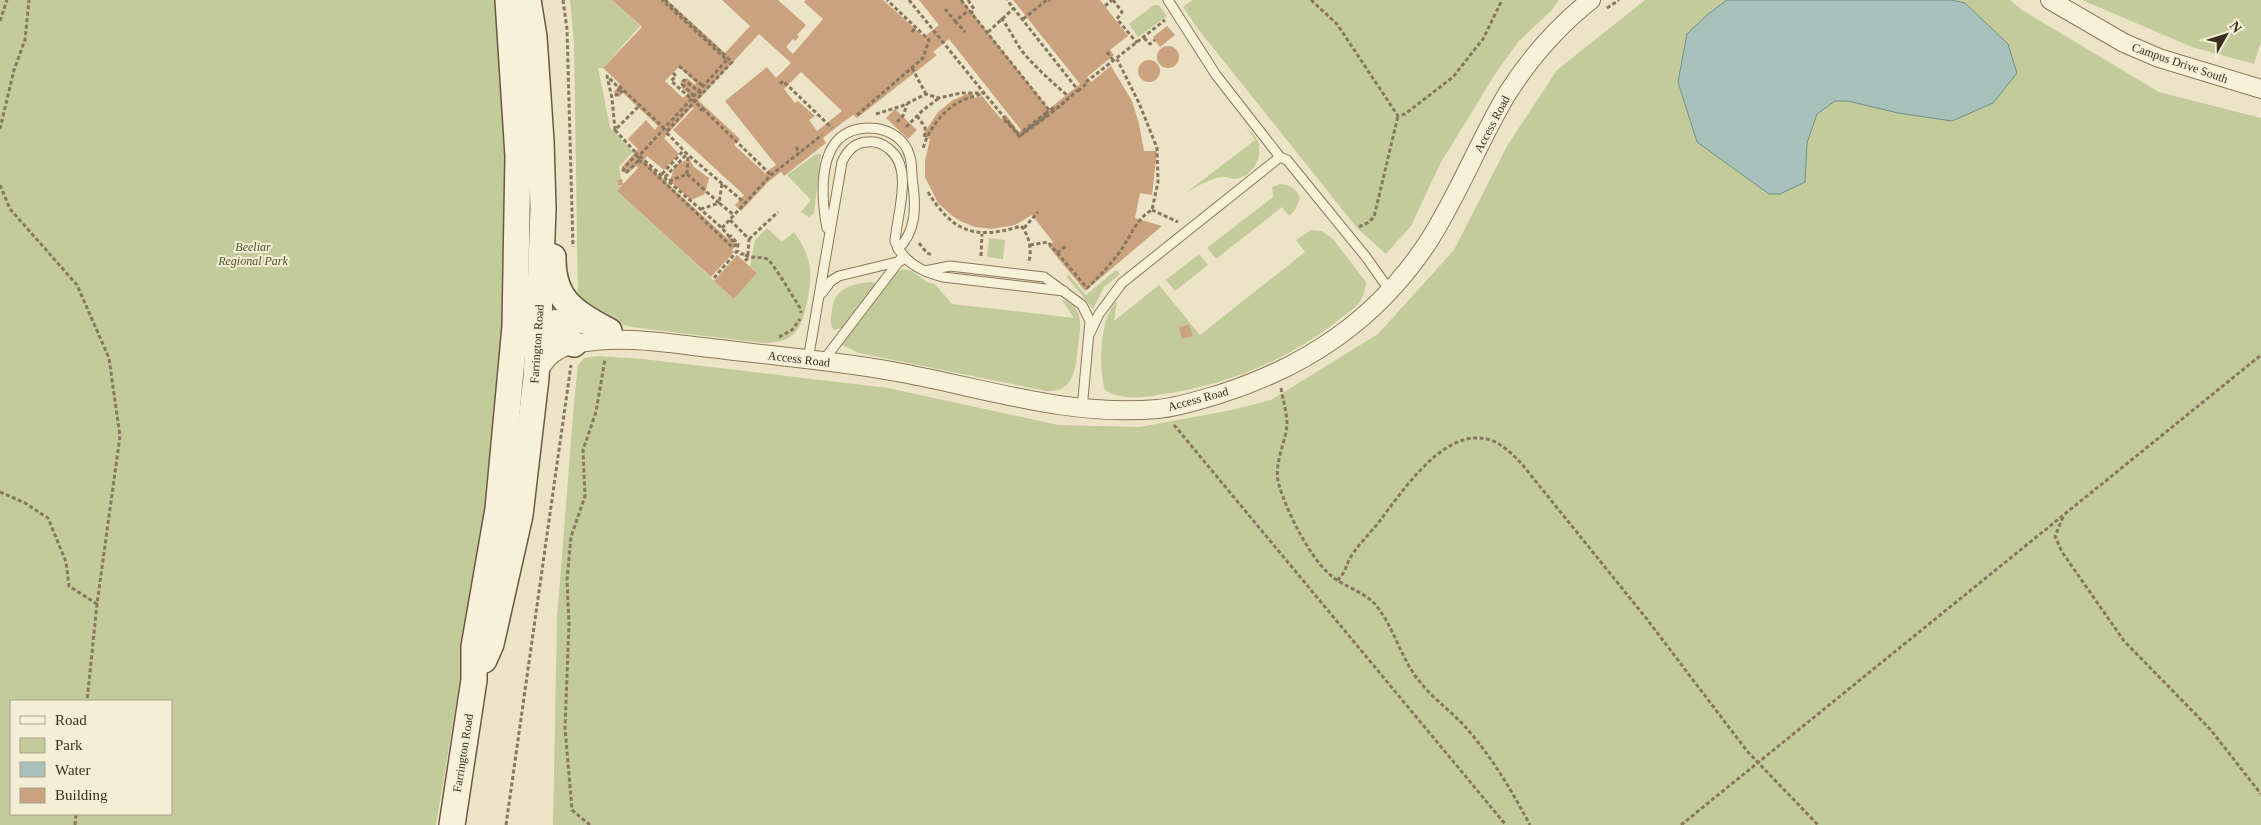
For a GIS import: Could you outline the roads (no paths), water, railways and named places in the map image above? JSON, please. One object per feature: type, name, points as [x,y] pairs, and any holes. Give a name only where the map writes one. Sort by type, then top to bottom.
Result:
[{"type":"main road","name":"Farrington Road","points":[[452,825],[474,680],[474,647],[498,509],[515,327],[518,156],[508,0]]},
{"type":"main road","name":"Farrington Road","points":[[474,680],[491,644],[520,514],[536,378],[547,319],[541,141],[534,37],[528,0]]},
{"type":"main road","points":[[534,37],[544,53],[547,71],[552,144],[554,280],[559,291],[570,306],[588,320],[617,335]]},
{"type":"main road","points":[[517,204],[521,286],[526,304],[547,319],[556,339],[574,344]]},
{"type":"main road","points":[[495,526],[502,519],[508,505],[525,332],[532,322],[547,319]]},
{"type":"street","name":"Access Road","points":[[547,319],[574,321],[617,335],[901,372],[1050,404],[1082,409],[1160,409],[1200,400],[1263,378],[1318,351],[1367,314],[1390,291],[1429,240],[1498,111],[1525,68],[1554,33],[1592,0]]},
{"type":"street","name":"Campus Drive South","points":[[2050,0],[2124,43],[2159,58],[2261,89]]},
{"type":"street","name":"Access Road","points":[[536,378],[544,360],[551,354],[574,344],[617,335]]},
{"type":"lane","points":[[1168,0],[1216,75],[1280,157],[1287,160],[1366,257],[1390,291]]},
{"type":"lane","points":[[815,361],[902,257],[904,243],[912,228],[915,192],[909,154],[899,138],[874,128],[861,128],[836,141],[829,154],[824,177],[822,204],[828,235]]},
{"type":"lane","points":[[815,361],[828,235],[844,157],[852,148],[859,144],[876,142],[885,146],[901,162],[903,171],[896,232],[902,257],[925,271],[950,266],[1044,277],[1086,310],[1090,321],[1090,333],[1082,409]]},
{"type":"lane","points":[[1090,333],[1099,314],[1127,279],[1247,181],[1280,157]]},
{"type":"lane","points":[[820,298],[825,288],[839,276],[902,257]]},
{"type":"water","points":[[1727,0],[1951,0],[1965,3],[2008,44],[2017,73],[1993,103],[1952,121],[1898,113],[1848,101],[1835,101],[1817,114],[1807,143],[1805,182],[1780,194],[1769,194],[1697,142],[1678,82],[1687,34],[1707,15]]},
{"type":"park label","name":"Beeliar Regional Park","points":[[253,254]]}]
